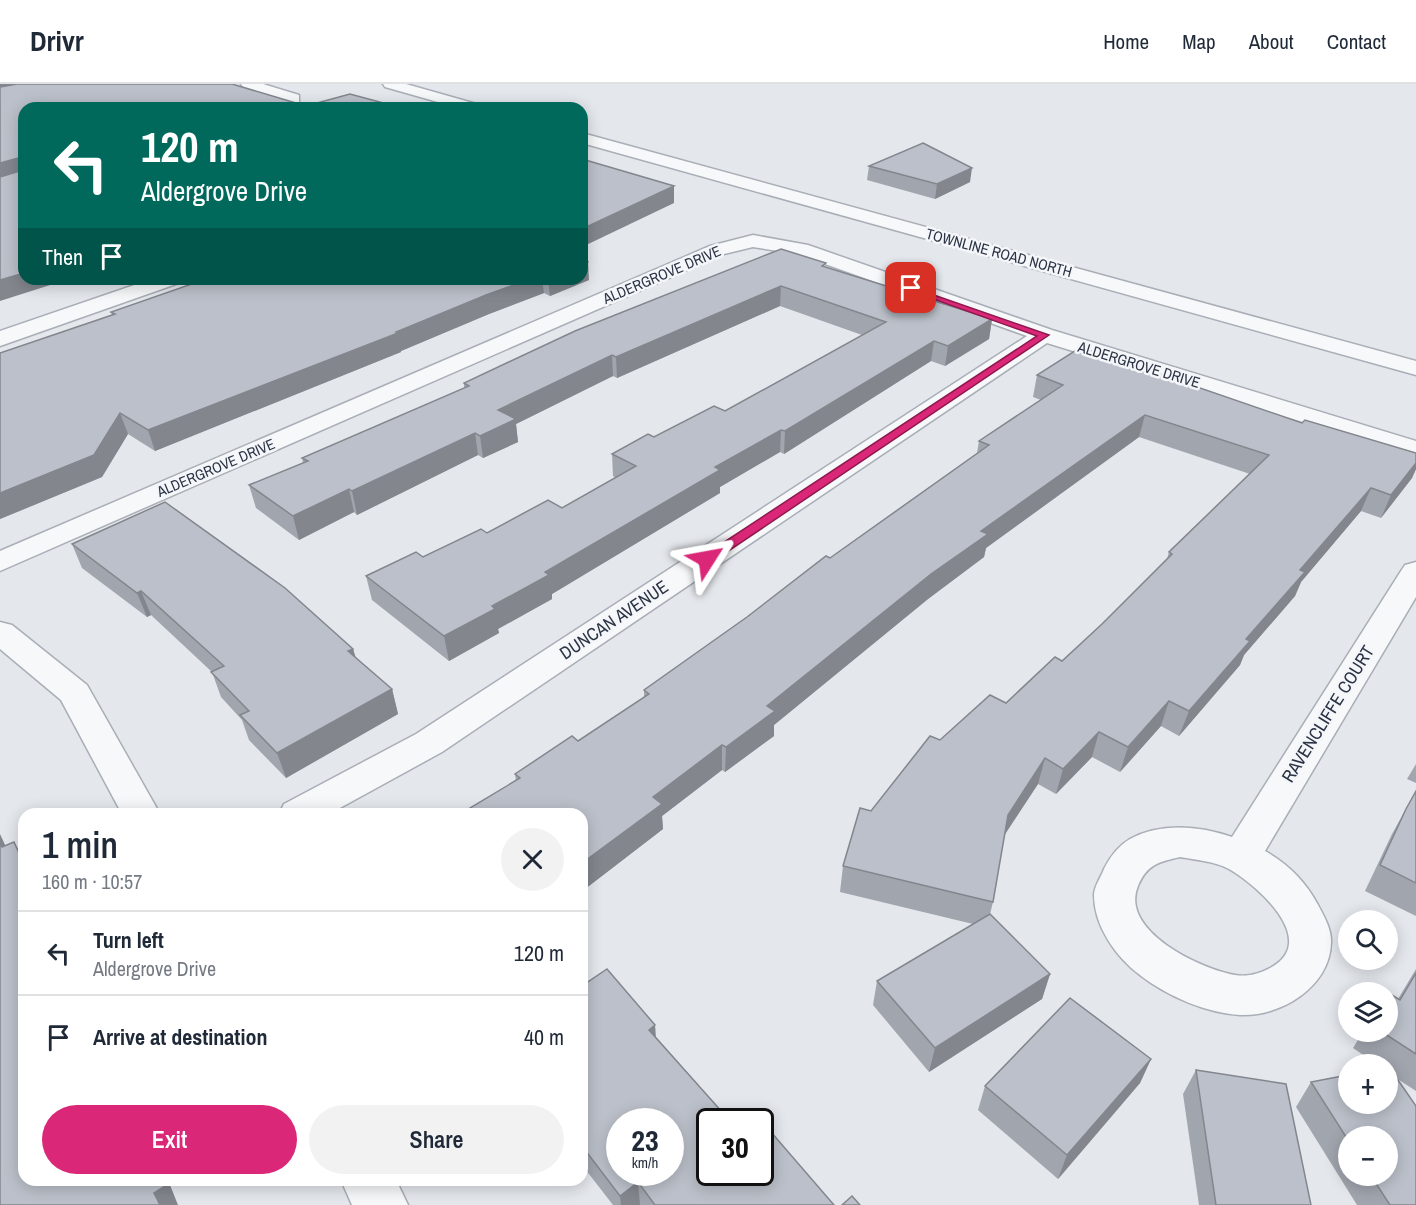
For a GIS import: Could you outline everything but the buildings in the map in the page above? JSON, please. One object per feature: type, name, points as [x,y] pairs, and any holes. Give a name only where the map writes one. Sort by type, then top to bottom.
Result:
[{"type":"street","points":[[248,84],[294,98],[293,102]]},
{"type":"street","points":[[390,84],[454,102]]},
{"type":"street","name":"TOWNLINE ROAD NORTH","points":[[588,140],[1416,368]]},
{"type":"street","name":"ALDERGROVE DRIVE","points":[[0,562],[717,250],[753,241],[801,249],[1044,335],[1416,449]]},
{"type":"street","points":[[0,339],[155,285]]},
{"type":"street","name":"DUNCAN AVENUE","points":[[308,808],[429,743],[1044,335]]},
{"type":"street","name":"RAVENCLIFFE COURT","points":[[1241,856],[1416,571]]},
{"type":"street","points":[[0,632],[75,693],[138,808]]},
{"type":"street","points":[[1180,842],[1210,846],[1241,856],[1269,873],[1292,894],[1306,919],[1311,944],[1305,967],[1287,984],[1261,994],[1229,995],[1194,986],[1163,970],[1137,947],[1120,922],[1114,897],[1119,875],[1132,858],[1153,846],[1180,842]]},
{"type":"street","points":[[370,1186],[382,1205]]},
{"type":"route","points":[[707,559],[1044,335],[911,288]]}]
